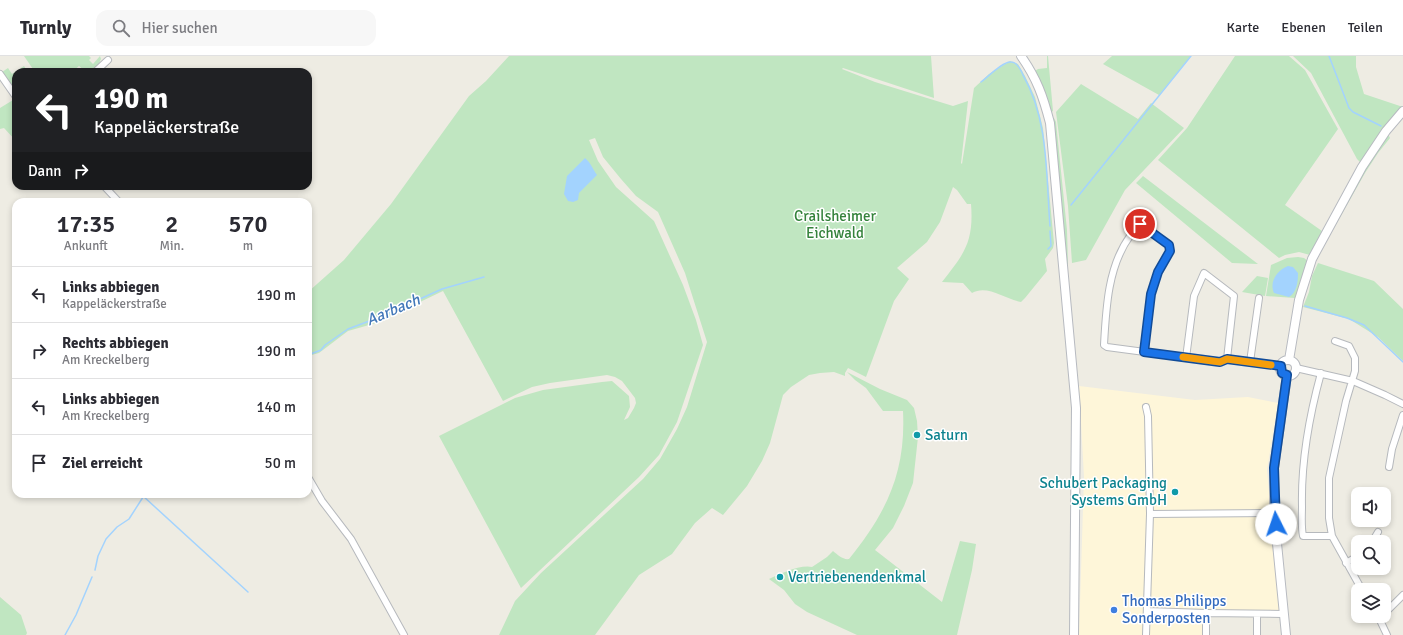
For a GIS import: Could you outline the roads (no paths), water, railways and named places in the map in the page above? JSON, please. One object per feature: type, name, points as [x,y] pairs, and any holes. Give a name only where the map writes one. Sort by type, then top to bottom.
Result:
[{"type":"street","points":[[1021,56],[1038,83],[1050,123],[1076,408],[1074,635]]},
{"type":"street","points":[[99,68],[108,60]]},
{"type":"street","points":[[0,74],[12,91]]},
{"type":"street","points":[[1289,360],[1299,300],[1312,258],[1362,167],[1386,131],[1403,111]]},
{"type":"street","points":[[108,190],[115,198]]},
{"type":"street","points":[[1144,352],[1151,294],[1158,272],[1170,251],[1169,245],[1140,224],[1125,243],[1115,266],[1110,286],[1104,345],[1107,347],[1186,358],[1220,362],[1227,359],[1281,366]]},
{"type":"street","points":[[1186,358],[1194,296],[1204,274],[1234,296],[1227,359]]},
{"type":"street","points":[[1250,362],[1259,298]]},
{"type":"street","points":[[1335,341],[1349,346],[1355,358],[1355,371],[1346,401],[1329,478],[1329,518],[1332,536],[1358,583]]},
{"type":"street","points":[[1289,360],[1294,362],[1296,368],[1294,373],[1287,375],[1282,373],[1281,366],[1284,361],[1289,360]]},
{"type":"street","points":[[1296,368],[1353,381],[1403,404]]},
{"type":"street","points":[[1322,374],[1314,401],[1307,438],[1302,486],[1301,528],[1303,536],[1332,536]]},
{"type":"street","points":[[1286,635],[1274,513],[1274,468],[1287,375]]},
{"type":"street","points":[[1146,407],[1148,416],[1150,514],[1146,635]]},
{"type":"street","points":[[1389,467],[1392,449],[1403,415]]},
{"type":"street","points":[[312,484],[322,501],[351,539],[404,635]]},
{"type":"street","points":[[1150,514],[1274,513]]},
{"type":"street","points":[[1346,563],[1351,560]]},
{"type":"street","points":[[1391,607],[1403,596]]},
{"type":"street","points":[[1147,610],[1206,613],[1283,614]]},
{"type":"street","points":[[1206,613],[1206,635]]},
{"type":"street","points":[[1257,614],[1257,635]]},
{"type":"street","points":[[1383,623],[1387,635]]},
{"type":"water","points":[[585,158],[597,175],[579,193],[578,200],[573,202],[568,201],[564,194],[567,176]]},
{"type":"water","points":[[1288,266],[1293,267],[1298,273],[1295,290],[1289,297],[1274,293],[1273,289],[1273,281],[1277,273]]},
{"type":"waterway","points":[[1071,205],[1191,56]]},
{"type":"waterway","points":[[1329,56],[1349,108],[1353,112],[1381,126]]},
{"type":"waterway","points":[[981,82],[1008,62],[1013,62],[1020,69],[1038,111],[1042,129],[1047,168],[1050,226]]},
{"type":"waterway","points":[[1048,249],[1051,246],[1050,231]]},
{"type":"waterway","name":"Aarbach","points":[[312,353],[321,350],[325,345],[348,329],[380,317],[442,289],[484,277]]},
{"type":"waterway","points":[[1305,306],[1347,318],[1364,325],[1403,362]]},
{"type":"waterway","name":"Aarbach","points":[[95,570],[98,556],[106,539],[117,527],[129,519],[142,498]]},
{"type":"waterway","points":[[145,498],[248,592]]},
{"type":"waterway","name":"Aarbach","points":[[65,635],[76,615],[92,577]]},
{"type":"place","name":"Saturn","points":[[917,435]]},
{"type":"place","name":"Schubert Packaging Systems GmbH","points":[[1175,492]]},
{"type":"place","name":"Vertriebenendenkmal","points":[[780,577]]},
{"type":"place","name":"Thomas Philipps Sonderposten","points":[[1114,610]]},
{"type":"park label","name":"Crailsheimer Eichwald","points":[[835,224]]}]
